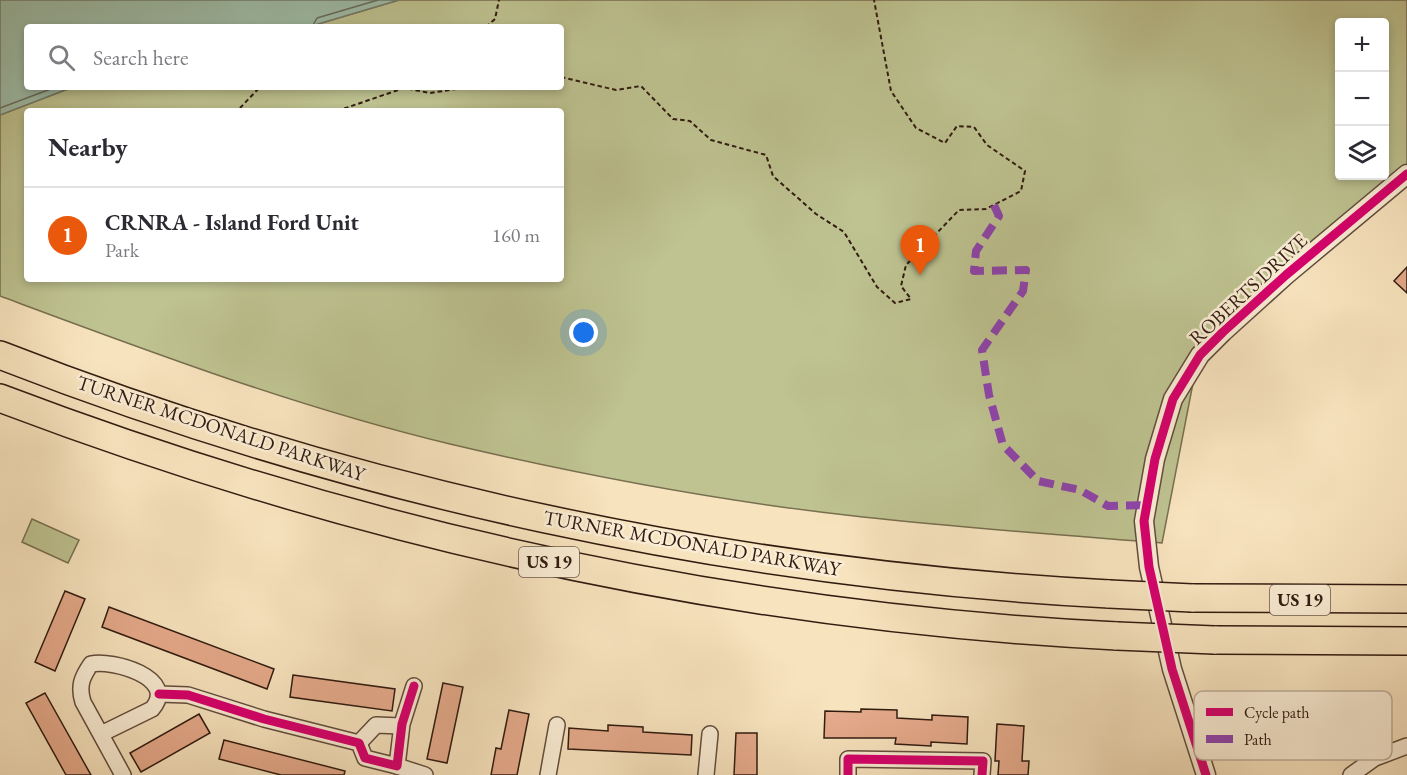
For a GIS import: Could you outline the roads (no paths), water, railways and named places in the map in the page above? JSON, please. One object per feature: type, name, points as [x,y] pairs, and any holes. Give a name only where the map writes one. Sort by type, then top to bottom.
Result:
[{"type":"highway","name":"TURNER MCDONALD PARKWAY","points":[[0,355],[152,410],[300,456],[422,489],[656,541],[810,566],[963,583],[1192,598],[1407,599]]},
{"type":"highway","name":"TURNER MCDONALD PARKWAY","points":[[0,398],[246,483],[405,528],[552,562],[679,586],[833,610],[1008,628],[1214,640],[1407,641]]},
{"type":"street","name":"ROBERTS DRIVE","points":[[1194,738],[1172,669],[1149,567],[1144,521],[1155,459],[1173,399],[1200,355],[1222,332],[1286,274],[1407,174]]},
{"type":"street","points":[[101,734],[152,709],[158,703],[159,694],[156,683],[103,661],[91,664],[82,676],[80,691],[101,734],[123,775]]},
{"type":"street","points":[[397,766],[402,726],[414,686]]},
{"type":"street","points":[[159,694],[188,695],[264,719],[359,743]]},
{"type":"street","points":[[359,743],[376,725],[402,726]]},
{"type":"street","points":[[548,775],[557,725]]},
{"type":"street","points":[[706,775],[711,734]]},
{"type":"street","points":[[359,743],[365,758],[425,775]]},
{"type":"street","points":[[1392,752],[1407,746]]},
{"type":"street","points":[[848,775],[848,759],[983,761],[982,775]]},
{"type":"street","name":"ROBERTS DRIVE","points":[[1201,760],[1206,775]]},
{"type":"street","points":[[1351,775],[1372,760]]},
{"type":"water","points":[[0,0],[399,0],[318,24],[24,24],[24,90],[65,90],[0,115]]},
{"type":"place","name":"CRNRA - Island Ford Unit","points":[[920,275]]}]
